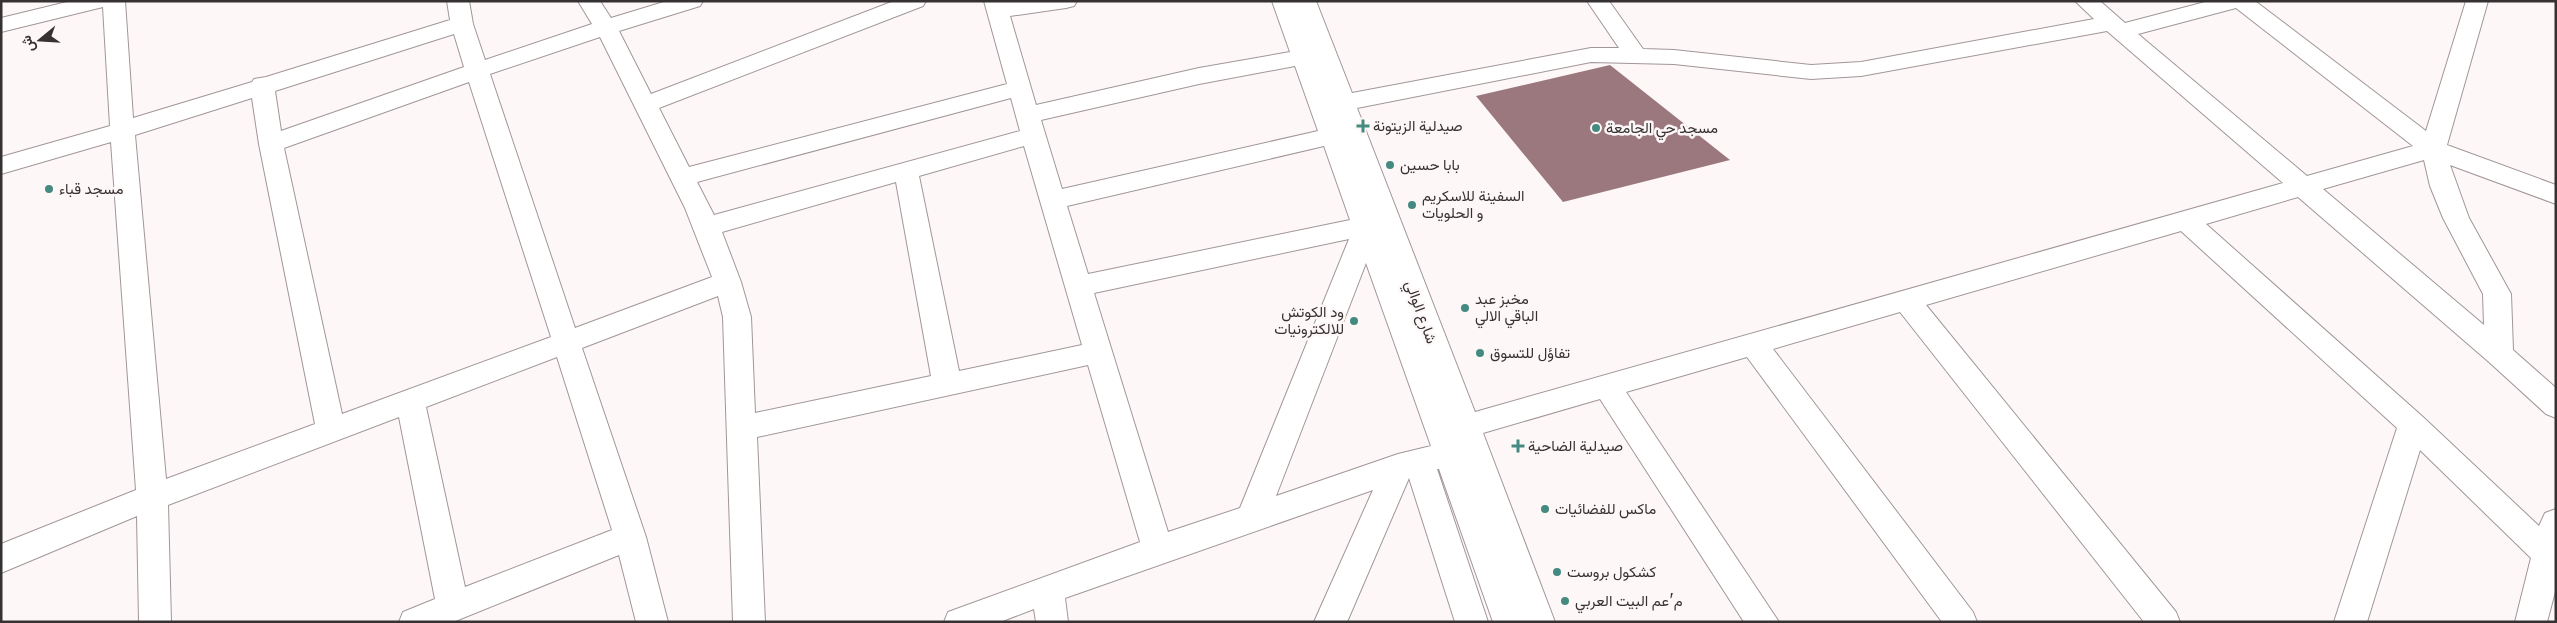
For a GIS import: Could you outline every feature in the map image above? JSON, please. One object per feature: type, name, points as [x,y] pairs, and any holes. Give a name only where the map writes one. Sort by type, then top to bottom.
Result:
[{"type":"street","points":[[114,1],[122,131],[152,497],[155,622]]},
{"type":"street","points":[[589,1],[606,26],[683,176],[728,282],[737,317],[749,622]]},
{"type":"street","points":[[271,144],[606,26],[692,1]]},
{"type":"street","points":[[645,105],[915,1]]},
{"type":"street","points":[[1066,1],[997,6],[1052,200],[1100,352],[1158,550]]},
{"type":"street","name":"شارع الوالي","points":[[1283,1],[1367,226],[1510,622]]},
{"type":"street","name":"شارع الوالي","points":[[1305,1],[1539,622]]},
{"type":"street","points":[[1598,1],[1635,55]]},
{"type":"street","points":[[2086,1],[2499,354],[2556,406]]},
{"type":"street","points":[[1343,104],[1591,55],[1635,55],[1811,72],[1861,70],[2116,27],[2236,1]]},
{"type":"street","points":[[2241,1],[2433,149],[2556,194]]},
{"type":"street","points":[[2477,1],[2433,149],[2443,186],[2456,218],[2496,294],[2499,354]]},
{"type":"street","points":[[1,25],[90,3]]},
{"type":"street","points":[[1,166],[122,131],[262,84],[460,12],[477,70],[630,537],[652,622]]},
{"type":"street","points":[[706,227],[906,171],[1030,125],[1199,76],[1304,57]]},
{"type":"street","points":[[262,84],[271,144],[331,429]]},
{"type":"street","points":[[683,176],[1021,88]]},
{"type":"street","points":[[1052,200],[1334,136]]},
{"type":"street","points":[[1464,427],[2433,149]]},
{"type":"street","points":[[906,171],[947,384]]},
{"type":"street","points":[[2184,220],[2413,425],[2548,554]]},
{"type":"street","points":[[1080,286],[1367,226]]},
{"type":"street","points":[[1252,517],[1367,226]]},
{"type":"street","points":[[1,559],[152,497],[728,282]]},
{"type":"street","points":[[1906,300],[2164,622]]},
{"type":"street","points":[[1753,344],[1962,622]]},
{"type":"street","points":[[742,428],[1100,352]]},
{"type":"street","points":[[1607,386],[1764,622]]},
{"type":"street","points":[[410,400],[453,607]]},
{"type":"street","points":[[2350,622],[2413,425]]},
{"type":"street","points":[[960,622],[1047,589],[1252,517],[1449,453]]},
{"type":"street","points":[[1330,622],[1408,465]]},
{"type":"street","points":[[1408,465],[1472,622]]},
{"type":"street","points":[[2531,622],[2556,522]]},
{"type":"street","points":[[415,622],[630,537]]},
{"type":"street","points":[[1047,589],[1052,622]]},
{"type":"building","name":"مسجد حي الجامعة","points":[[1610,65],[1730,160],[1563,202],[1476,96]]},
{"type":"place","name":"صيدلية الزيتونة","points":[[1363,126]]},
{"type":"place","name":"مسجد حي الجامعة","points":[[1596,128]]},
{"type":"place","name":"بابا حسين","points":[[1390,165]]},
{"type":"place","name":"مسجد قباء","points":[[49,189]]},
{"type":"place","name":"السفينة للاسكريم و الحلويات","points":[[1412,205]]},
{"type":"place","name":"مخبز عبد الباقي الالي","points":[[1465,308]]},
{"type":"place","name":"ود الكوتش للالكترونيات","points":[[1354,321]]},
{"type":"place","name":"تفاؤل للتسوق","points":[[1480,353]]},
{"type":"place","name":"صيدلية الضاحية","points":[[1518,446]]},
{"type":"place","name":"ماكس للفضائيات","points":[[1545,509]]},
{"type":"place","name":"كشكول بروست","points":[[1557,572]]},
{"type":"place","name":"م'عم البيت العربي","points":[[1565,601]]}]
